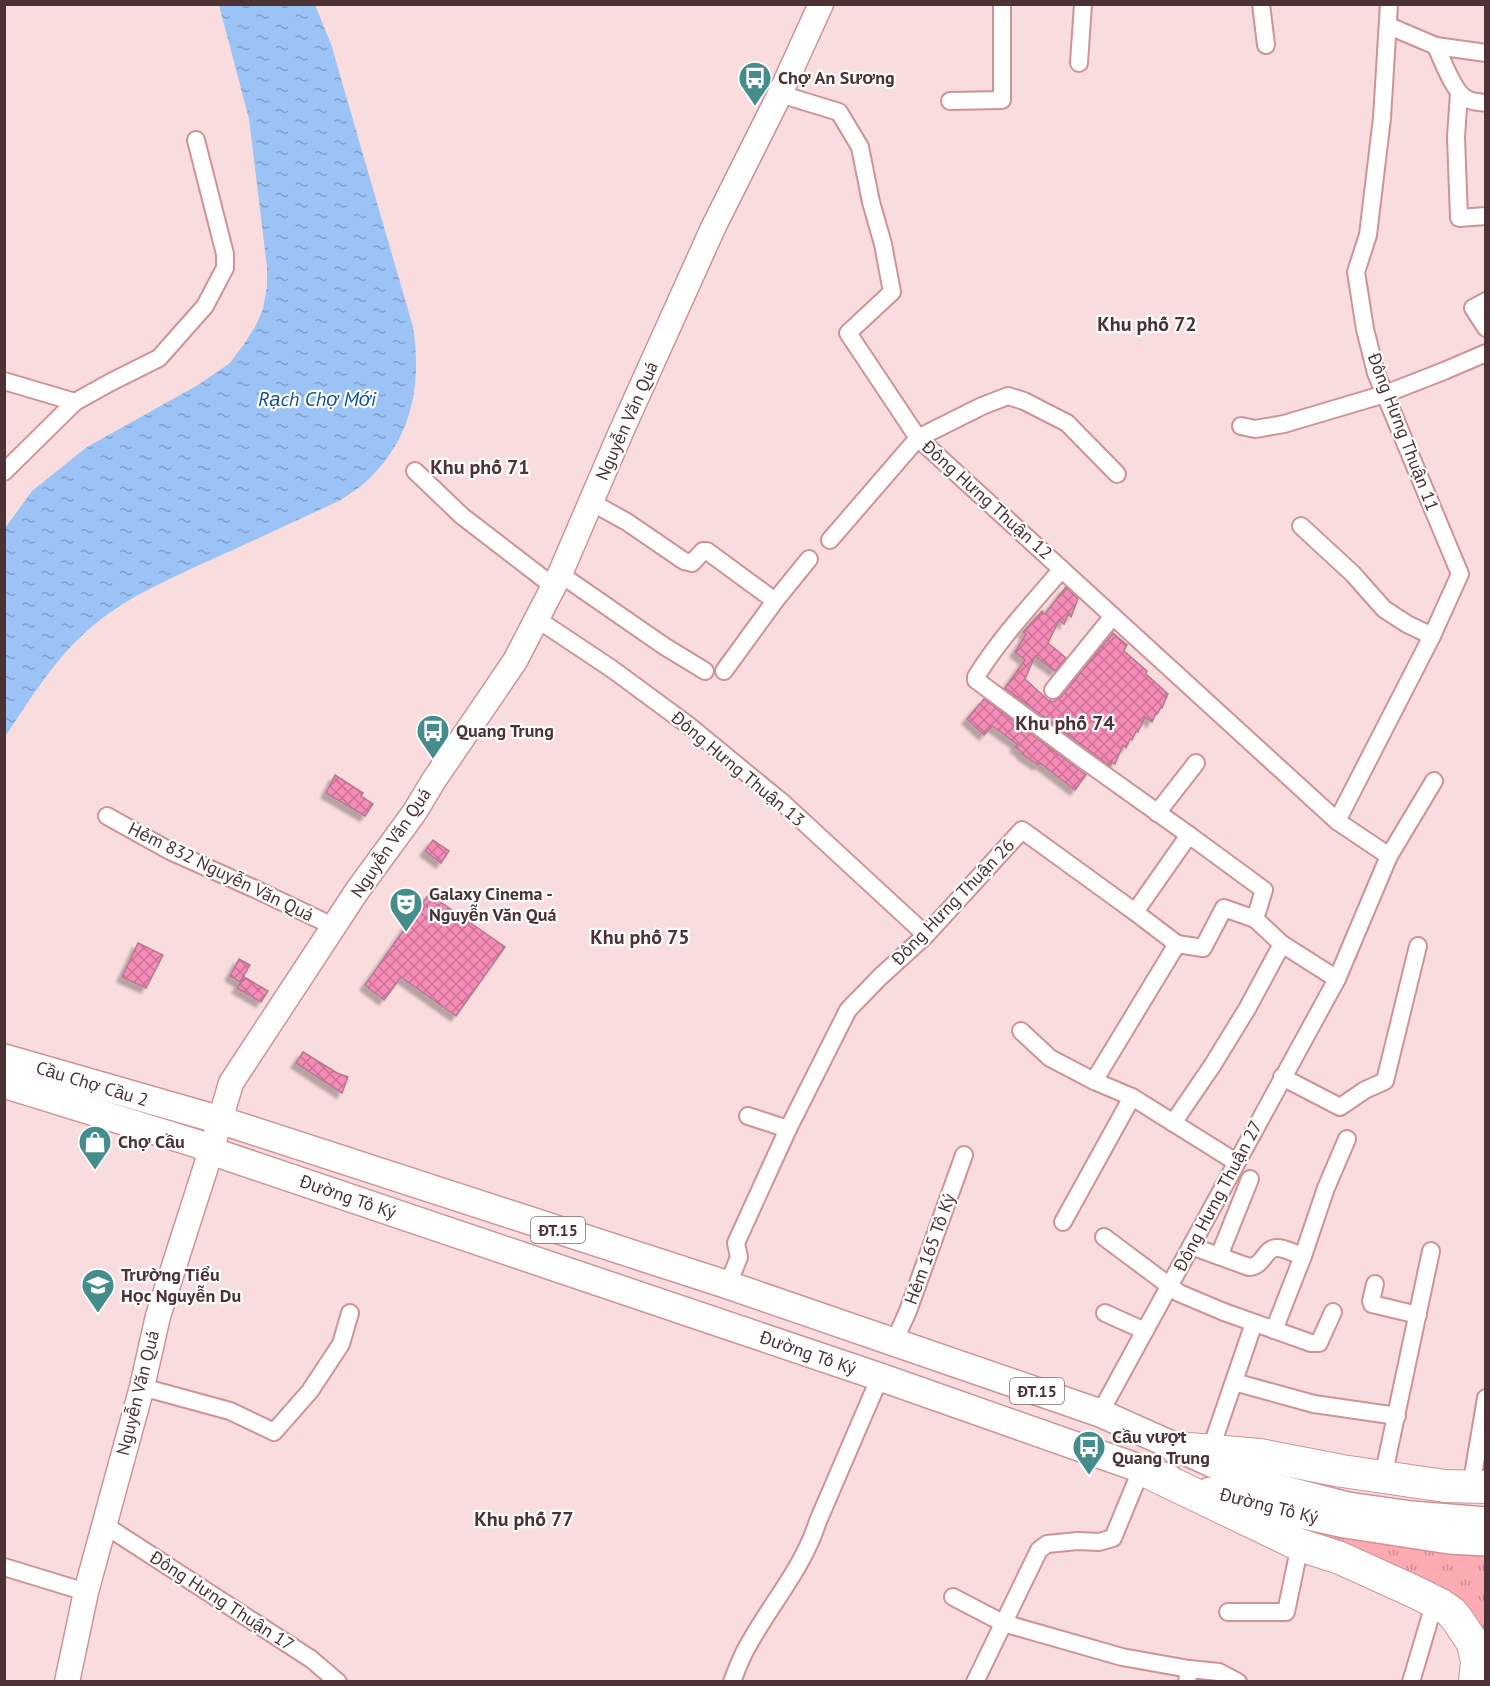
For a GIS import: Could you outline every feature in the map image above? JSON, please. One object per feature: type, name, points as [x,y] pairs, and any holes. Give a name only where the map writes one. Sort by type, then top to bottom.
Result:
[{"type":"highway","points":[[1177,1448],[1260,1455],[1342,1471],[1444,1486],[1478,1487]]},
{"type":"highway","points":[[1145,1471],[1300,1545],[1340,1558],[1435,1602],[1451,1612],[1473,1643],[1477,1662],[1475,1682]]},
{"type":"main road","name":"Nguyễn Văn Quá","points":[[67,1682],[86,1592],[142,1387],[158,1316],[231,1083],[357,891],[414,813],[515,662],[557,580],[708,238],[780,94],[821,4]]},
{"type":"main road","name":"Cầu Chợ Cầu 2","points":[[4,1058],[220,1120]]},
{"type":"main road","points":[[4,1084],[198,1144],[211,1151]]},
{"type":"main road","name":"Đường Tô Ký","points":[[220,1120],[728,1285],[1100,1413],[1254,1482],[1412,1525]]},
{"type":"main road","name":"Đường Tô Ký","points":[[211,1151],[880,1377],[1145,1471],[1250,1503],[1345,1524],[1412,1525]]},
{"type":"main road","points":[[880,1377],[894,1342]]},
{"type":"main road","points":[[1412,1525],[1485,1521]]},
{"type":"main road","points":[[1412,1525],[1449,1540],[1485,1542]]},
{"type":"street","points":[[950,101],[1002,100],[1002,4]]},
{"type":"street","points":[[1079,63],[1083,4]]},
{"type":"street","points":[[1261,4],[1266,45]]},
{"type":"street","name":"Đông Hưng Thuận 11","points":[[1337,821],[1432,636],[1460,574],[1376,373],[1365,328],[1356,272],[1368,235],[1382,118],[1389,4]]},
{"type":"street","points":[[1389,26],[1436,46],[1485,53]]},
{"type":"street","points":[[1436,46],[1459,93],[1466,99],[1485,102]]},
{"type":"street","points":[[1459,93],[1456,137],[1459,218],[1485,216]]},
{"type":"street","name":"Đông Hưng Thuận 12","points":[[780,94],[839,112],[860,147],[892,292],[848,333],[918,438],[1337,821],[1389,856]]},
{"type":"street","points":[[4,472],[75,402],[159,358],[205,306],[225,268],[225,254],[196,140]]},
{"type":"street","points":[[1485,302],[1473,308],[1485,328]]},
{"type":"street","points":[[1241,426],[1255,429],[1284,424],[1385,393],[1485,353]]},
{"type":"street","points":[[4,381],[75,402]]},
{"type":"street","points":[[830,540],[918,438],[982,406],[1008,396],[1024,401],[1067,423],[1117,474]]},
{"type":"street","points":[[416,471],[462,516],[557,580],[705,671]]},
{"type":"street","points":[[591,502],[627,522],[684,561],[692,563],[703,551],[707,551],[775,601]]},
{"type":"street","points":[[1301,526],[1353,574],[1384,609],[1432,636]]},
{"type":"street","points":[[724,671],[809,559]]},
{"type":"street","points":[[1062,570],[1031,604],[985,663],[976,680],[1264,890],[1255,919]]},
{"type":"street","points":[[1053,690],[1113,616]]},
{"type":"street","name":"Đông Hưng Thuận 13","points":[[537,619],[612,669],[783,803],[926,935]]},
{"type":"street","points":[[1157,813],[1196,763]]},
{"type":"street","name":"Đông Hưng Thuận 27","points":[[1100,1413],[1337,979],[1389,856],[1434,781]]},
{"type":"street","name":"Hẻm 832 Nguyễn Văn Quá","points":[[107,816],[170,851],[335,927]]},
{"type":"street","name":"Đông Hưng Thuận 26","points":[[728,1285],[739,1257],[736,1243],[788,1129],[848,1010],[926,935],[1022,830],[1177,944]]},
{"type":"street","points":[[1135,912],[1189,835]]},
{"type":"street","points":[[1094,1080],[1177,944],[1203,948],[1224,908],[1255,919],[1282,944],[1337,979]]},
{"type":"street","points":[[1173,1123],[1247,1010],[1282,944]]},
{"type":"street","points":[[1282,1077],[1340,1107],[1365,1090],[1385,1081],[1418,946]]},
{"type":"street","points":[[1021,1031],[1050,1058],[1132,1097],[1236,1162]]},
{"type":"street","points":[[1063,1222],[1132,1097]]},
{"type":"street","points":[[748,1116],[788,1129]]},
{"type":"street","points":[[1274,1330],[1304,1256],[1326,1188],[1347,1139]]},
{"type":"street","name":"Hẻm 165 Tô Ký","points":[[894,1342],[908,1311],[964,1155]]},
{"type":"street","points":[[1219,1256],[1250,1179]]},
{"type":"street","points":[[1104,1238],[1179,1293],[1311,1343],[1317,1344],[1333,1312]]},
{"type":"street","points":[[1191,1246],[1250,1267],[1259,1264],[1273,1248],[1304,1256]]},
{"type":"street","points":[[1383,1477],[1431,1251]]},
{"type":"street","points":[[1375,1284],[1372,1304],[1418,1315]]},
{"type":"street","points":[[142,1387],[230,1411],[274,1432],[310,1391],[341,1344],[350,1313]]},
{"type":"street","points":[[1105,1314],[1145,1331]]},
{"type":"street","points":[[1210,1451],[1254,1323]]},
{"type":"street","points":[[732,1682],[744,1652],[812,1540],[880,1377]]},
{"type":"street","points":[[1234,1382],[1314,1404],[1396,1416]]},
{"type":"street","points":[[1478,1487],[1485,1398]]},
{"type":"street","points":[[975,1682],[1039,1550],[1047,1544],[1078,1541],[1099,1542],[1113,1538],[1145,1471]]},
{"type":"street","name":"Đông Hưng Thuận 17","points":[[103,1524],[311,1659],[338,1682]]},
{"type":"street","points":[[1228,1612],[1286,1612],[1300,1545]]},
{"type":"street","points":[[4,1568],[86,1592]]},
{"type":"street","points":[[953,1597],[1003,1623],[1188,1675],[1219,1672],[1238,1682]]},
{"type":"street","points":[[1411,1682],[1435,1602]]},
{"type":"green space","points":[[1277,1519],[1485,1548],[1485,1648]]},
{"type":"water","name":"Rạch Chợ Mới","points":[[219,5],[315,5],[331,44],[413,327],[416,369],[410,409],[404,428],[384,463],[354,491],[339,501],[160,584],[101,619],[53,667],[5,737],[5,528],[32,491],[87,447],[198,385],[230,363],[255,327],[263,309],[267,286],[267,267],[249,119]]},
{"type":"building","points":[[1066,587],[1078,599],[1071,617],[1068,614],[1064,624],[1059,620],[1048,643],[1066,658],[1055,671],[1035,656],[1025,679],[1053,702],[1061,697],[1113,633],[1127,645],[1124,651],[1168,694],[1152,722],[1145,717],[1138,732],[1136,731],[1132,740],[1130,739],[1126,748],[1123,745],[1115,764],[1112,762],[1110,766],[1005,688],[1025,660],[1015,652],[1026,634],[1023,632],[1042,611],[1045,614]]},
{"type":"building","points":[[984,699],[1086,775],[1075,790],[1040,763],[1038,765],[1022,754],[1015,747],[1017,744],[992,726],[984,735],[967,719]]},
{"type":"building","points":[[335,775],[363,793],[361,796],[373,804],[365,816],[326,793]]},
{"type":"building","points":[[433,840],[449,851],[441,863],[425,851]]},
{"type":"building","points":[[429,894],[505,947],[456,1016],[401,977],[384,1000],[365,985]]},
{"type":"building","points":[[138,943],[163,955],[146,988],[122,977]]},
{"type":"building","points":[[239,959],[250,965],[240,982],[230,976]]},
{"type":"building","points":[[244,977],[268,991],[261,1002],[237,988]]},
{"type":"building","points":[[303,1052],[337,1073],[348,1077],[342,1093],[296,1063]]},
{"type":"place","name":"Chợ An Sương","points":[[755,107]]},
{"type":"place","name":"Quang Trung","points":[[433,760]]},
{"type":"place","name":"Galaxy Cinema - Nguyễn Văn Quá","points":[[406,933]]},
{"type":"place","name":"Chợ Cầu","points":[[95,1171]]},
{"type":"place","name":"Trường Tiểu Học Nguyễn Du","points":[[98,1314]]},
{"type":"place","name":"Cầu vượt Quang Trung","points":[[1089,1476]]},
{"type":"district","name":"Khu phố 72","points":[[1147,324]]},
{"type":"district","name":"Khu phố 71","points":[[480,467]]},
{"type":"district","name":"Khu phố 74","points":[[1065,723]]},
{"type":"district","name":"Khu phố 75","points":[[640,937]]},
{"type":"district","name":"Khu phố 77","points":[[524,1519]]}]
